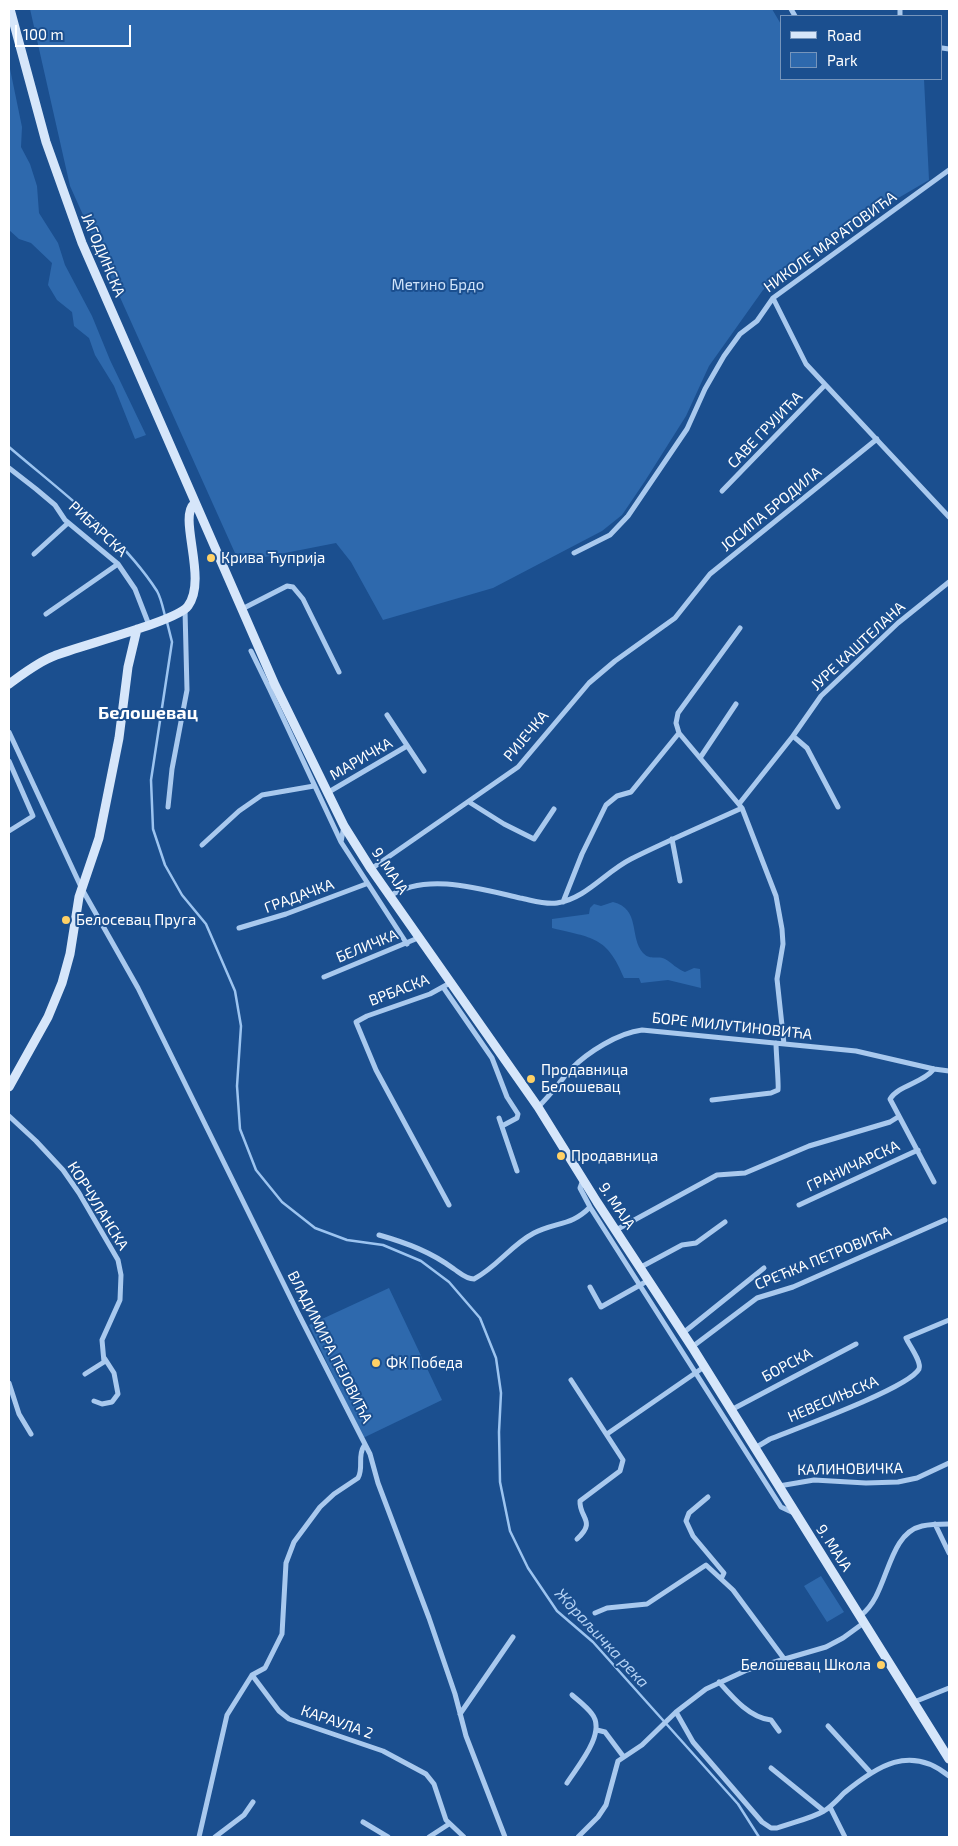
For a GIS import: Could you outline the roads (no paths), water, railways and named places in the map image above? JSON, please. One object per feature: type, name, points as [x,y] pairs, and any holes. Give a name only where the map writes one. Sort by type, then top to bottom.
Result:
[{"type":"main road","name":"ЈАГОДИНСКА","points":[[10,9],[46,142],[75,226],[194,504]]},
{"type":"main road","name":"9. МАЈА","points":[[194,504],[272,680],[344,826],[370,869],[418,938],[446,985],[538,1107],[583,1180],[642,1267],[684,1333],[701,1370],[731,1410],[949,1758]]},
{"type":"main road","points":[[9,684],[45,660],[116,634],[152,625],[185,610],[190,605],[196,587],[190,524],[190,508],[194,504]]},
{"type":"main road","points":[[9,1087],[48,1017],[62,983],[70,954],[82,889],[99,838],[119,738],[124,688],[137,629]]},
{"type":"main road","points":[[116,634],[126,639],[132,650]]},
{"type":"street","name":"НИКОЛЕ МАРАТОВИЋА","points":[[574,553],[613,532],[632,510],[687,429],[705,389],[724,356],[740,334],[758,321],[773,298],[949,170]]},
{"type":"street","points":[[773,298],[802,358],[825,386],[877,438],[949,517]]},
{"type":"street","name":"САВЕ ГРУЈИЋА","points":[[722,491],[825,386]]},
{"type":"street","name":"ЈОСИПА БРОДИЛА","points":[[686,604],[710,574],[877,438]]},
{"type":"street","name":"РИБАРСКА","points":[[9,468],[55,505],[68,523],[118,564],[135,589],[152,625]]},
{"type":"street","points":[[34,554],[68,523]]},
{"type":"street","points":[[46,614],[118,564]]},
{"type":"street","name":"ЈУРЕ КАШТЕЛАНА","points":[[740,806],[821,696],[898,623],[949,582]]},
{"type":"street","points":[[242,609],[287,586],[293,587],[303,599],[340,672]]},
{"type":"street","name":"РИЈЕЧКА","points":[[370,869],[469,802],[518,766],[580,692],[615,662],[675,618],[686,604]]},
{"type":"street","points":[[168,807],[169,787],[187,690],[185,610]]},
{"type":"street","points":[[740,628],[678,713],[676,723],[679,733],[740,806],[776,896],[782,922],[783,944],[777,979],[784,1044]]},
{"type":"street","points":[[251,650],[341,842],[366,884],[407,944]]},
{"type":"street","points":[[270,690],[272,680]]},
{"type":"street","points":[[700,758],[736,704]]},
{"type":"street","name":"МАРИЧКА","points":[[387,714],[424,771]]},
{"type":"street","name":"ВЛАДИМИРА ПЕЈОВИЋА","points":[[9,732],[82,889],[138,988],[373,1462],[378,1483],[429,1618],[460,1714],[505,1837]]},
{"type":"street","points":[[563,902],[578,862],[606,805],[617,796],[631,792],[679,733]]},
{"type":"street","points":[[793,736],[807,748],[838,807]]},
{"type":"street","name":"МАРИЧКА","points":[[327,793],[408,746]]},
{"type":"street","points":[[9,763],[33,816],[9,831]]},
{"type":"street","points":[[202,846],[239,811],[262,796],[314,786]]},
{"type":"street","points":[[469,802],[504,824],[534,838],[554,809]]},
{"type":"street","points":[[390,896],[403,889],[441,885],[468,887],[545,903],[563,902],[583,894],[625,863],[740,806]]},
{"type":"street","points":[[341,842],[344,826]]},
{"type":"street","points":[[672,839],[680,881]]},
{"type":"street","name":"ГРАДАЧКА","points":[[239,928],[286,914],[366,884]]},
{"type":"street","name":"БЕЛИЧКА","points":[[324,977],[418,938]]},
{"type":"street","points":[[446,985],[492,1058],[507,1097],[518,1114],[517,1118],[502,1126]]},
{"type":"street","name":"ВРБАСКА","points":[[446,985],[424,996],[367,1016],[356,1022],[376,1070],[449,1205]]},
{"type":"street","name":"БОРЕ МИЛУТИНОВИЋА","points":[[538,1107],[580,1061],[630,1032],[658,1031],[871,1053],[949,1071]]},
{"type":"street","points":[[712,1100],[771,1093],[778,1090],[776,1043]]},
{"type":"street","points":[[934,1069],[928,1076],[891,1097],[890,1103],[918,1150],[934,1182]]},
{"type":"street","name":"КОРЧУЛАНСКА","points":[[9,1116],[36,1141],[62,1170],[79,1194],[118,1260],[121,1275],[120,1300],[104,1335],[104,1359]]},
{"type":"street","points":[[616,1230],[718,1175],[750,1171],[809,1146],[890,1122],[898,1117]]},
{"type":"street","points":[[499,1118],[516,1171]]},
{"type":"street","name":"ГРАНИЧАРСКА","points":[[799,1205],[918,1150]]},
{"type":"street","points":[[583,1180],[580,1188],[590,1207],[640,1285],[701,1370],[781,1507],[796,1514]]},
{"type":"street","points":[[379,1235],[412,1245],[439,1258],[467,1278],[474,1279],[531,1235],[571,1222],[590,1207]]},
{"type":"street","name":"СРЕЋКА ПЕТРОВИЋА","points":[[692,1347],[758,1298],[793,1287],[945,1220]]},
{"type":"street","points":[[642,1267],[682,1245],[696,1243],[725,1222]]},
{"type":"street","points":[[684,1333],[764,1268]]},
{"type":"street","points":[[590,1287],[600,1307],[649,1280]]},
{"type":"street","name":"НЕВЕСИЊСКА","points":[[755,1448],[770,1439],[875,1396],[906,1380],[918,1369],[920,1364],[906,1338],[949,1320]]},
{"type":"street","name":"БОРСКА","points":[[731,1410],[856,1344]]},
{"type":"street","points":[[85,1374],[103,1363],[104,1359],[114,1373],[118,1394],[112,1402],[98,1404],[94,1401]]},
{"type":"street","points":[[607,1434],[701,1370]]},
{"type":"street","points":[[571,1380],[622,1456],[622,1466],[603,1485],[580,1501],[587,1522],[586,1529],[577,1539]]},
{"type":"street","points":[[9,1383],[19,1414],[31,1434]]},
{"type":"street","points":[[199,1837],[227,1715],[252,1675],[265,1668],[282,1634],[286,1563],[294,1542],[320,1507],[361,1474],[362,1450],[364,1446]]},
{"type":"street","name":"КАЛИНОВИЧКА","points":[[779,1486],[814,1480],[866,1484],[898,1482],[917,1478],[949,1463]]},
{"type":"street","points":[[708,1497],[688,1513],[686,1521],[693,1536],[724,1573],[722,1577]]},
{"type":"street","points":[[934,1524],[949,1553]]},
{"type":"street","points":[[578,1837],[591,1826],[606,1805],[612,1790],[615,1768],[623,1756],[642,1745],[656,1729],[676,1712],[719,1682],[747,1670],[833,1644],[863,1619],[877,1596],[899,1544],[913,1530],[934,1524],[949,1524]]},
{"type":"street","points":[[595,1613],[607,1608],[647,1604],[704,1565],[722,1577],[785,1660]]},
{"type":"street","points":[[460,1714],[513,1636]]},
{"type":"street","name":"КАРАУЛА 2","points":[[252,1675],[279,1711],[289,1719],[383,1751],[426,1774],[434,1784],[443,1814],[449,1824],[464,1837]]},
{"type":"street","points":[[719,1682],[744,1707],[760,1719],[771,1720],[779,1731]]},
{"type":"street","points":[[914,1702],[949,1688]]},
{"type":"street","points":[[566,1783],[590,1748],[598,1730],[593,1714],[572,1695]]},
{"type":"street","points":[[676,1712],[693,1742],[762,1822],[771,1828],[777,1828],[824,1811],[870,1772],[892,1762],[910,1760],[932,1764],[949,1776]]},
{"type":"street","points":[[828,1726],[870,1772]]},
{"type":"street","points":[[598,1730],[605,1732],[623,1756]]},
{"type":"street","points":[[771,1768],[818,1804],[824,1811]]},
{"type":"street","points":[[215,1837],[244,1815],[253,1802]]},
{"type":"street","points":[[830,1807],[845,1837]]},
{"type":"street","points":[[363,1822],[388,1837]]},
{"type":"street","points":[[429,1837],[449,1824]]},
{"type":"waterway","name":"Ждраљичка река","points":[[9,447],[88,514],[126,551],[157,591],[165,616]]},
{"type":"waterway","name":"Ждраљичка река","points":[[167,622],[172,642],[151,780],[153,829],[165,865],[182,895],[206,924],[235,991],[241,1026],[237,1086],[240,1129],[256,1170],[282,1202],[315,1228],[347,1240],[383,1245],[421,1261],[449,1282],[480,1318],[496,1358],[501,1393],[499,1432],[500,1482],[510,1531],[528,1568],[557,1611],[593,1642],[738,1804],[759,1837]]},
{"type":"place","name":"Крива Ћуприја","points":[[211,558]]},
{"type":"place","name":"Белосевац Пруга","points":[[66,920]]},
{"type":"place","name":"Продавница Белошевац","points":[[531,1079]]},
{"type":"place","name":"Продавница","points":[[561,1156]]},
{"type":"place","name":"ФК Победа","points":[[376,1363]]},
{"type":"place","name":"Белошевац Школа","points":[[881,1665]]},
{"type":"district","name":"Белошевац","points":[[148,713]]},
{"type":"park label","name":"Метино Брдо","points":[[438,285]]}]
